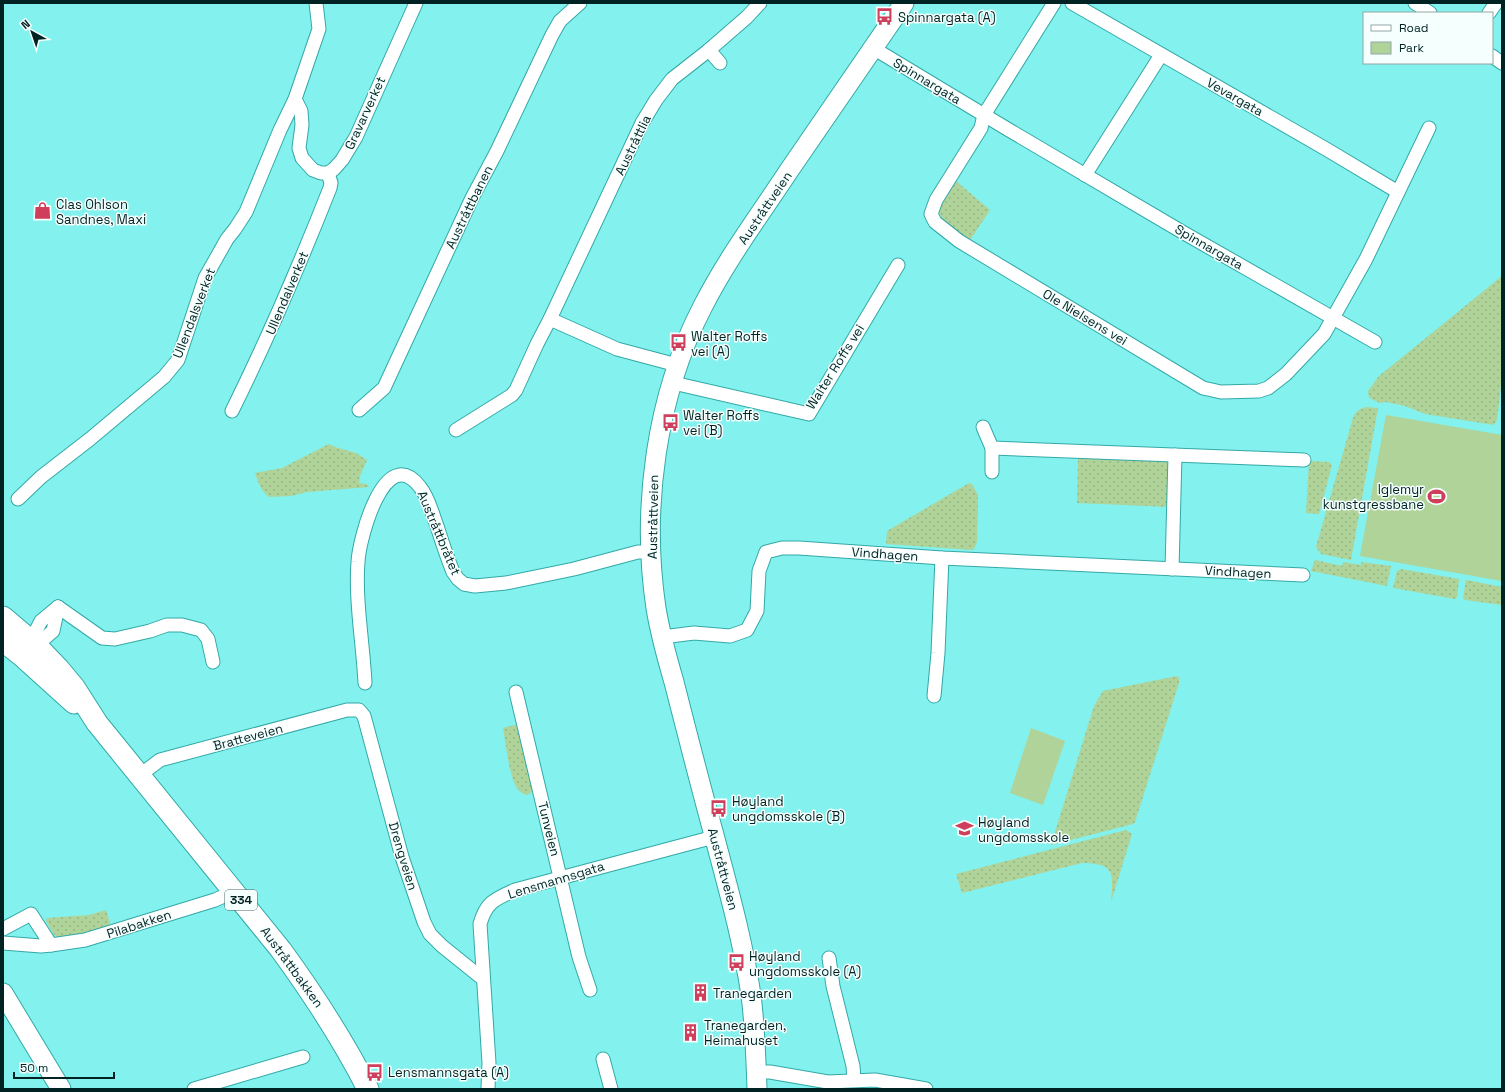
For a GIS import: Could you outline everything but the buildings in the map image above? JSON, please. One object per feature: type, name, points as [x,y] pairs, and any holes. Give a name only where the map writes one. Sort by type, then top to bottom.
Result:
[{"type":"main road","name":"Austråttveien","points":[[756,1081],[753,1018],[744,956],[733,906],[662,637],[656,609],[650,527],[653,479],[657,450],[675,373],[702,308],[727,263],[904,3]]},
{"type":"main road","name":"Austråttbakken","points":[[3,617],[30,647],[74,687],[97,723],[259,922],[304,981],[330,1022],[368,1089]]},
{"type":"main road","name":"Austråttbakken","points":[[3,641],[30,647]]},
{"type":"main road","points":[[3,993],[61,1089]]},
{"type":"street","points":[[316,3],[319,29],[295,99],[301,111],[302,124],[300,148],[302,158],[313,170],[320,173],[328,173]]},
{"type":"street","name":"Gravarverket","points":[[328,173],[334,170],[342,160],[356,137],[416,3]]},
{"type":"street","name":"Austråttbanen","points":[[359,410],[384,388],[472,198],[497,151],[552,35],[560,21],[580,3]]},
{"type":"street","name":"Austråttlia","points":[[456,430],[512,395],[516,390],[642,123],[656,100],[672,79],[709,50],[747,17],[760,3]]},
{"type":"street","points":[[984,115],[1054,3]]},
{"type":"street","name":"Vevargata","points":[[1072,3],[1398,192]]},
{"type":"street","points":[[1415,3],[1428,12]]},
{"type":"street","points":[[1490,12],[1496,3]]},
{"type":"street","name":"Spinnargata","points":[[873,48],[1085,175],[1375,342]]},
{"type":"street","points":[[709,50],[720,63]]},
{"type":"street","points":[[1085,175],[1161,55]]},
{"type":"street","points":[[1493,57],[1502,63]]},
{"type":"street","name":"Ullendalsverket","points":[[18,499],[41,477],[90,439],[164,377],[178,360],[205,278],[227,239],[246,212],[280,130],[295,99]]},
{"type":"street","name":"Ole Nielsens vei","points":[[984,115],[981,128],[936,200],[931,214],[935,222],[959,241],[1203,388],[1221,392],[1259,391],[1268,388],[1298,362],[1324,334],[1333,319]]},
{"type":"street","points":[[1333,319],[1363,264],[1429,128]]},
{"type":"street","name":"Ullendalverket","points":[[232,411],[267,340],[304,254],[332,183],[328,173]]},
{"type":"street","name":"Walter Roffs vei","points":[[675,373],[682,385],[809,414],[898,265]]},
{"type":"street","points":[[550,319],[617,350],[675,373]]},
{"type":"street","points":[[983,427],[992,448],[992,472]]},
{"type":"street","points":[[992,448],[1304,460]]},
{"type":"street","points":[[1172,569],[1175,455]]},
{"type":"street","name":"Austråttbråtet","points":[[364,683],[364,652],[357,587],[358,560],[365,524],[378,494],[386,483],[394,477],[404,476],[412,480],[420,487],[430,505],[453,572],[464,584],[475,586],[506,583],[574,569],[638,552],[651,552]]},
{"type":"street","name":"Vindhagen","points":[[662,637],[694,633],[730,636],[747,630],[757,611],[759,571],[766,552],[782,548],[942,558],[1303,575]]},
{"type":"street","points":[[934,696],[938,653],[942,558]]},
{"type":"street","points":[[30,647],[53,632],[58,607],[102,638],[115,639],[150,631],[167,625],[182,625],[196,628],[201,630],[208,639],[213,662]]},
{"type":"street","name":"Tunveien","points":[[516,692],[561,876],[579,957],[590,990]]},
{"type":"street","name":"Bratteveien","points":[[140,775],[160,760],[347,710],[360,710]]},
{"type":"street","name":"Drengveien","points":[[360,710],[364,716],[402,857],[424,922],[430,934],[442,946],[483,979]]},
{"type":"street","name":"Lensmannsgata","points":[[488,1089],[489,1063],[480,924],[483,913],[489,904],[499,897],[515,890],[561,876],[714,837]]},
{"type":"street","name":"Pilabakken","points":[[3,943],[41,946],[85,940],[224,896]]},
{"type":"street","points":[[3,929],[31,914],[51,945]]},
{"type":"street","points":[[829,958],[833,986],[854,1066],[854,1080]]},
{"type":"street","points":[[194,1089],[303,1057]]},
{"type":"street","points":[[603,1058],[611,1089]]},
{"type":"street","points":[[756,1081],[770,1072],[828,1082],[876,1080],[926,1089]]},
{"type":"green space","points":[[956,181],[990,210],[970,240],[945,222],[939,212],[939,207],[943,197],[953,182]]},
{"type":"green space","points":[[1502,276],[1502,377],[1497,420],[1494,425],[1425,414],[1405,406],[1386,402],[1380,403],[1369,398],[1368,391],[1379,376]]},
{"type":"green space","points":[[1366,407],[1378,408],[1351,560],[1321,554],[1316,547],[1353,418],[1358,411]]},
{"type":"green space","name":"Iglemyr kunstgressbane","points":[[1386,415],[1502,435],[1502,581],[1360,556]]},
{"type":"green space","points":[[329,444],[356,453],[367,460],[360,476],[359,483],[366,484],[369,487],[307,492],[291,496],[269,497],[266,495],[255,473],[282,468]]},
{"type":"green space","points":[[1078,456],[1165,461],[1170,467],[1170,507],[1077,503]]},
{"type":"green space","points":[[1309,461],[1329,462],[1332,465],[1319,514],[1306,513]]},
{"type":"green space","points":[[969,483],[972,484],[978,495],[977,542],[974,549],[886,544],[887,531]]},
{"type":"green space","points":[[1315,560],[1342,566],[1343,562],[1361,565],[1361,562],[1391,566],[1387,586],[1311,571]]},
{"type":"green space","points":[[1401,569],[1459,579],[1457,597],[1455,599],[1393,588],[1397,571]]},
{"type":"green space","points":[[1466,580],[1502,587],[1502,605],[1465,600],[1463,598]]},
{"type":"green space","points":[[1177,676],[1179,678],[1179,683],[1135,822],[1133,824],[1051,845],[1094,706],[1103,691]]},
{"type":"green space","points":[[518,724],[533,787],[532,792],[527,795],[519,791],[514,783],[503,728]]},
{"type":"green space","points":[[1031,728],[1065,741],[1043,805],[1010,793]]},
{"type":"green space","points":[[1126,830],[1132,834],[1111,902],[1112,877],[1110,872],[1107,868],[1101,865],[1082,863],[962,893],[956,874]]},
{"type":"green space","points":[[106,910],[110,923],[103,931],[60,939],[54,935],[46,921],[47,918],[89,915]]},
{"type":"place","name":"Spinnargata (A)","points":[[885,17]]},
{"type":"place","name":"Clas Ohlson Sandnes, Maxi","points":[[43,211]]},
{"type":"place","name":"Walter Roffs vei (A)","points":[[678,343]]},
{"type":"place","name":"Walter Roffs vei (B)","points":[[670,422]]},
{"type":"place","name":"Iglemyr kunstgressbane","points":[[1437,496]]},
{"type":"place","name":"Høyland ungdomsskole (B)","points":[[719,808]]},
{"type":"place","name":"Høyland ungdomsskole","points":[[965,829]]},
{"type":"place","name":"Høyland ungdomsskole (A)","points":[[736,963]]},
{"type":"place","name":"Tranegarden","points":[[700,993]]},
{"type":"place","name":"Tranegarden, Heimahuset","points":[[691,1032]]},
{"type":"place","name":"Lensmannsgata (A)","points":[[375,1072]]}]
